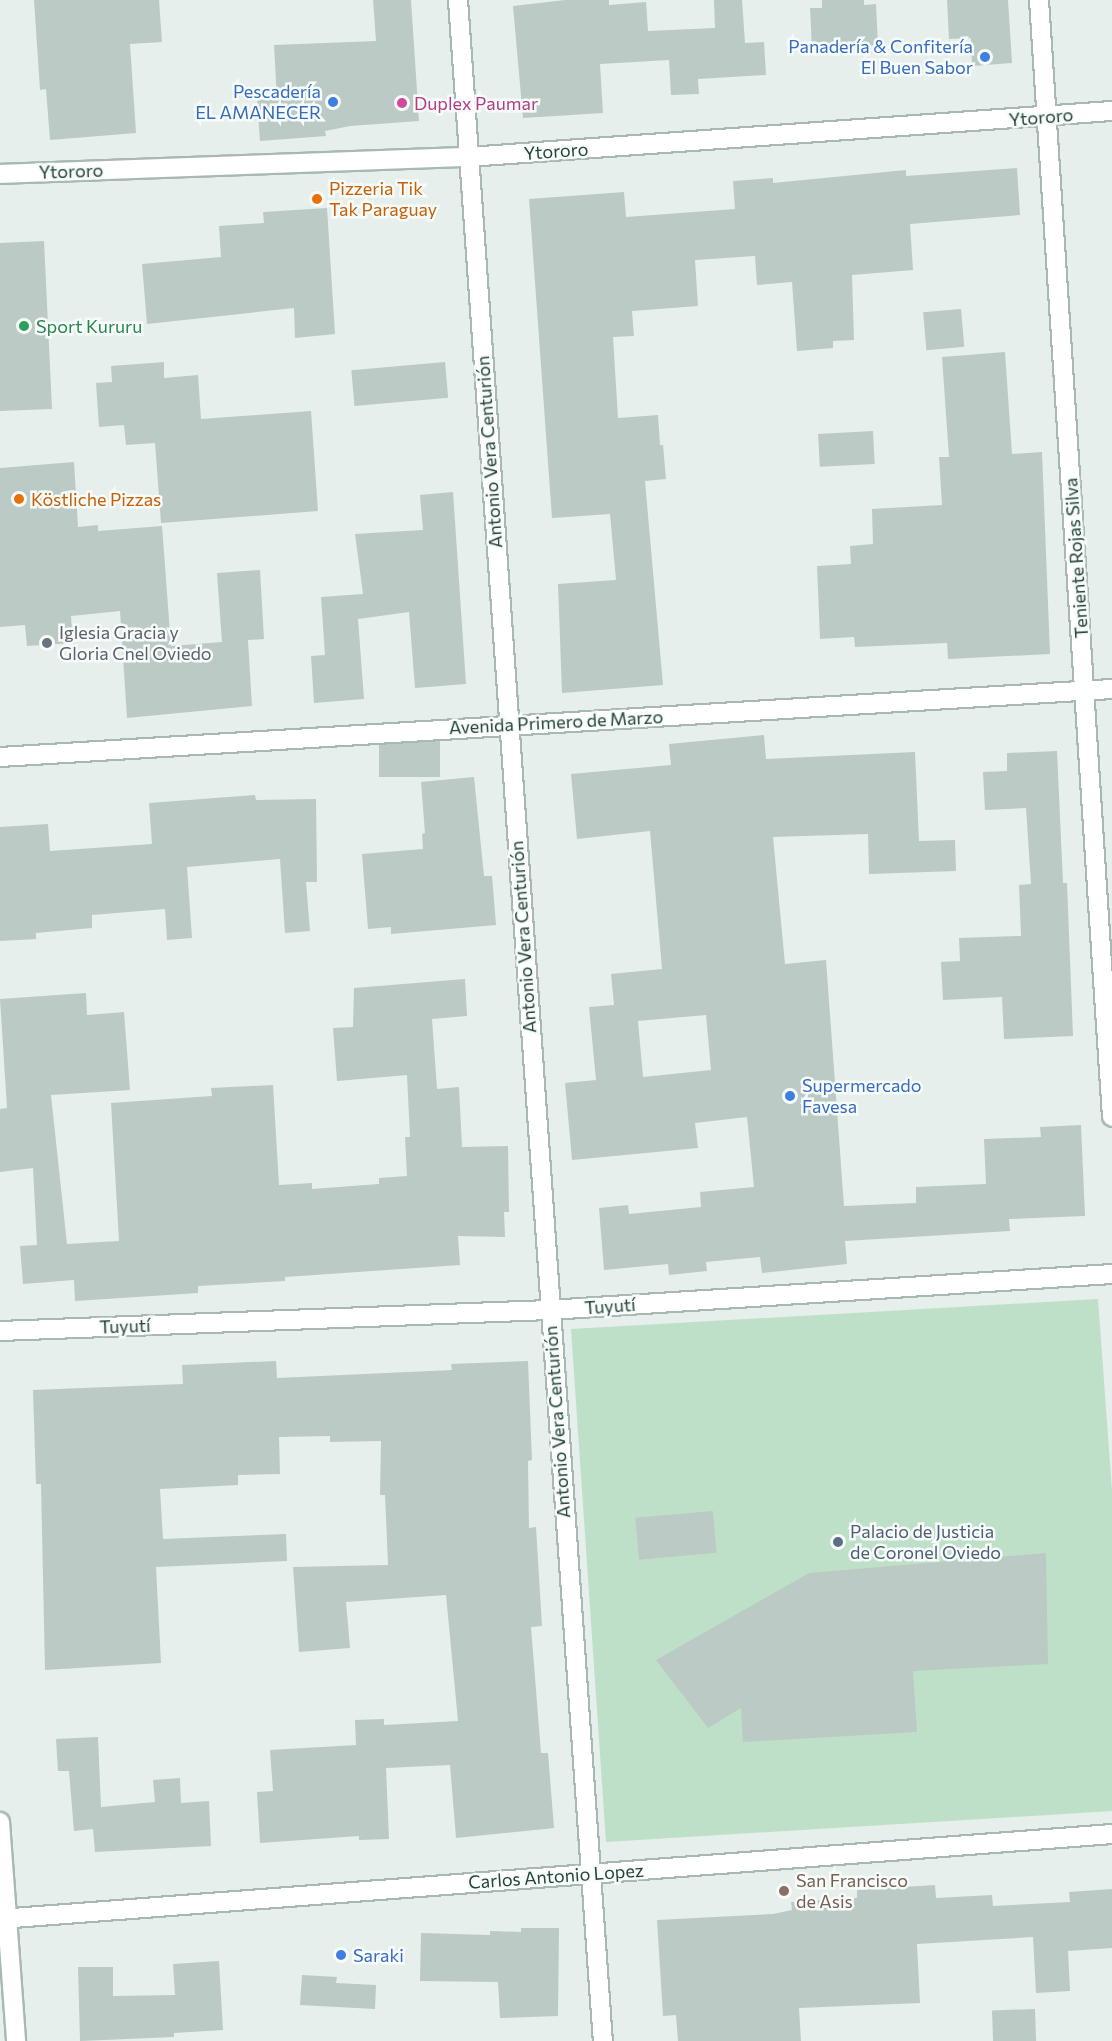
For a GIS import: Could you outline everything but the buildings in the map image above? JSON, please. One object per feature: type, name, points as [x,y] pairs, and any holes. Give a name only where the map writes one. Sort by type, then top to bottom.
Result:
[{"type":"street","name":"Antonio Vera Centurión","points":[[458,0],[549,1310],[603,2041]]},
{"type":"street","name":"Teniente Rojas Silva","points":[[1040,0],[1112,1116]]},
{"type":"street","name":"Ytororo","points":[[0,174],[468,157],[1112,111]]},
{"type":"street","name":"Avenida Primero de Marzo","points":[[0,757],[508,724],[1112,689]]},
{"type":"street","name":"Tuyutí","points":[[0,1331],[549,1310],[1112,1274]]},
{"type":"street","points":[[0,1822],[4,1918],[16,2041]]},
{"type":"street","name":"Carlos Antonio Lopez","points":[[4,1918],[1112,1834]]},
{"type":"green space","points":[[1098,1299],[1112,1491],[1112,1811],[606,1842],[571,1329]]},
{"type":"place","name":"Panadería & Confitería El Buen Sabor","points":[[985,57]]},
{"type":"place","name":"Pescadería EL AMANECER","points":[[333,102]]},
{"type":"place","name":"Duplex Paumar","points":[[402,103]]},
{"type":"place","name":"Pizzeria Tik Tak Paraguay","points":[[317,199]]},
{"type":"place","name":"Sport Kururu","points":[[24,326]]},
{"type":"place","name":"Köstliche Pizzas","points":[[19,499]]},
{"type":"place","name":"Iglesia Gracia y Gloria Cnel Oviedo","points":[[47,643]]},
{"type":"place","name":"Supermercado Favesa","points":[[790,1096]]},
{"type":"place","name":"Palacio de Justicia de Coronel Oviedo","points":[[838,1542]]},
{"type":"place","name":"San Francisco de Asis","points":[[784,1891]]},
{"type":"place","name":"Saraki","points":[[341,1955]]}]
